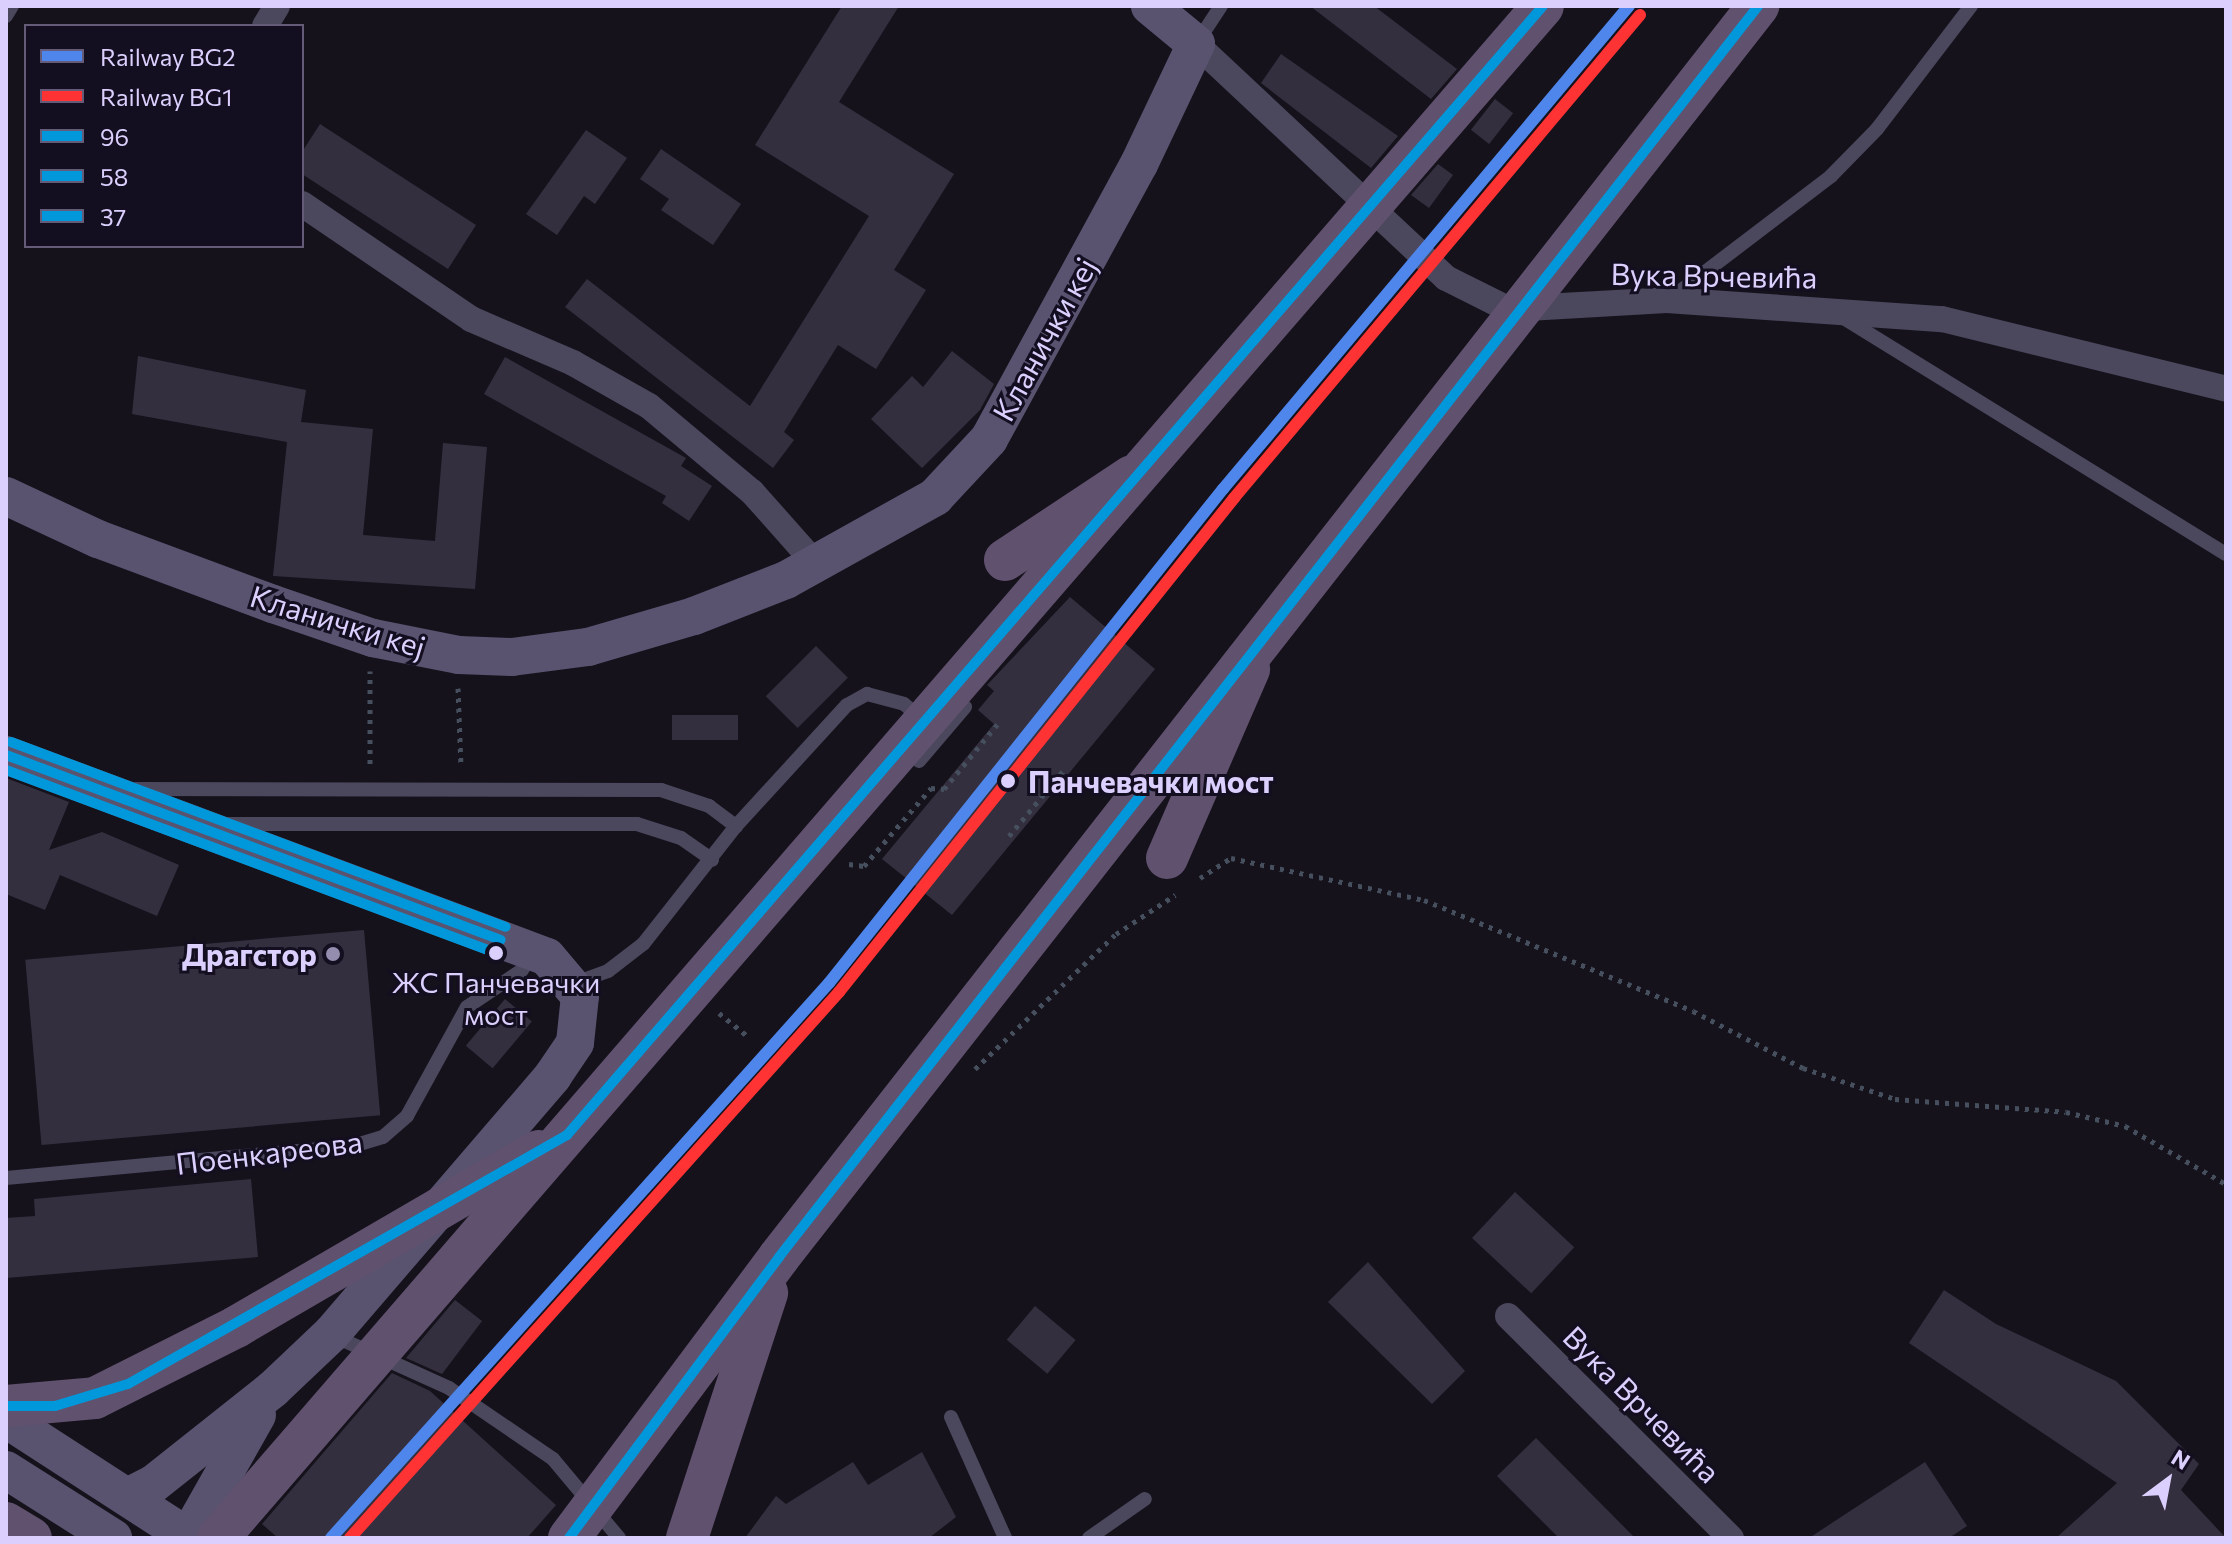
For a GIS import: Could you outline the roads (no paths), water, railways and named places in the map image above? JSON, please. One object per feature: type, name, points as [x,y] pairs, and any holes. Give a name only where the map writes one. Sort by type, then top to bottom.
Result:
[{"type":"main road","points":[[1150,6],[1196,44]]},
{"type":"main road","points":[[199,1538],[567,1135],[1543,6]]},
{"type":"main road","points":[[569,1538],[779,1257],[1758,6]]},
{"type":"main road","name":"Кланички кеј","points":[[6,496],[98,539],[373,638],[459,655],[512,657],[588,647],[694,616],[816,564],[935,497],[989,439],[1139,164],[1196,44]]},
{"type":"main road","points":[[1005,560],[1143,469]]},
{"type":"main road","points":[[1180,878],[1261,643]]},
{"type":"main road","points":[[6,755],[534,952],[575,983],[580,1025],[553,1076],[331,1334],[273,1389],[153,1484],[128,1497]]},
{"type":"main road","points":[[6,1406],[95,1398],[236,1327],[567,1135]]},
{"type":"main road","points":[[687,1538],[779,1257]]},
{"type":"main road","points":[[199,1538],[273,1389]]},
{"type":"main road","points":[[6,1419],[199,1538]]},
{"type":"main road","points":[[6,1470],[113,1538]]},
{"type":"main road","points":[[6,1523],[31,1538]]},
{"type":"street","points":[[266,24],[277,6]]},
{"type":"street","name":"Вука Врчевића","points":[[1196,44],[1446,278],[1508,309],[1544,311],[1667,300],[1828,308],[1942,319],[2226,389]]},
{"type":"street","points":[[304,205],[471,319],[573,363],[649,406],[752,492],[816,564]]},
{"type":"street","name":"Вука Врчевића","points":[[1508,1316],[1731,1538]]},
{"type":"lane","points":[[6,16],[12,6]]},
{"type":"lane","points":[[1196,44],[1221,6]]},
{"type":"lane","points":[[1667,300],[1831,176],[1877,129],[1971,6]]},
{"type":"lane","points":[[1828,308],[2226,554]]},
{"type":"lane","points":[[575,983],[608,971],[643,944],[736,826],[847,705],[867,694],[904,704],[941,735]]},
{"type":"lane","points":[[919,761],[965,707]]},
{"type":"lane","points":[[98,789],[661,790],[709,806],[736,826]]},
{"type":"lane","points":[[188,824],[637,824],[681,838],[712,860]]},
{"type":"lane","name":"Поенкареова","points":[[6,1178],[353,1146],[383,1137],[407,1116],[467,1007],[522,970],[534,952]]},
{"type":"lane","points":[[331,1334],[449,1388],[553,1459],[619,1538]]},
{"type":"lane","points":[[951,1417],[1005,1538]]},
{"type":"lane","points":[[1089,1538],[1145,1499]]},
{"type":"rail line","name":"BG2","points":[[331,1538],[829,983],[1223,489],[1629,6]]},
{"type":"rail line","name":"BG1","points":[[350,1538],[839,992],[1234,498],[1640,15]]},
{"type":"place","name":"Панчевачки мост","points":[[1008,781]]},
{"type":"place","name":"ЖС Панчевачки мост","points":[[496,953]]},
{"type":"place","name":"Драгстор","points":[[333,954]]}]
